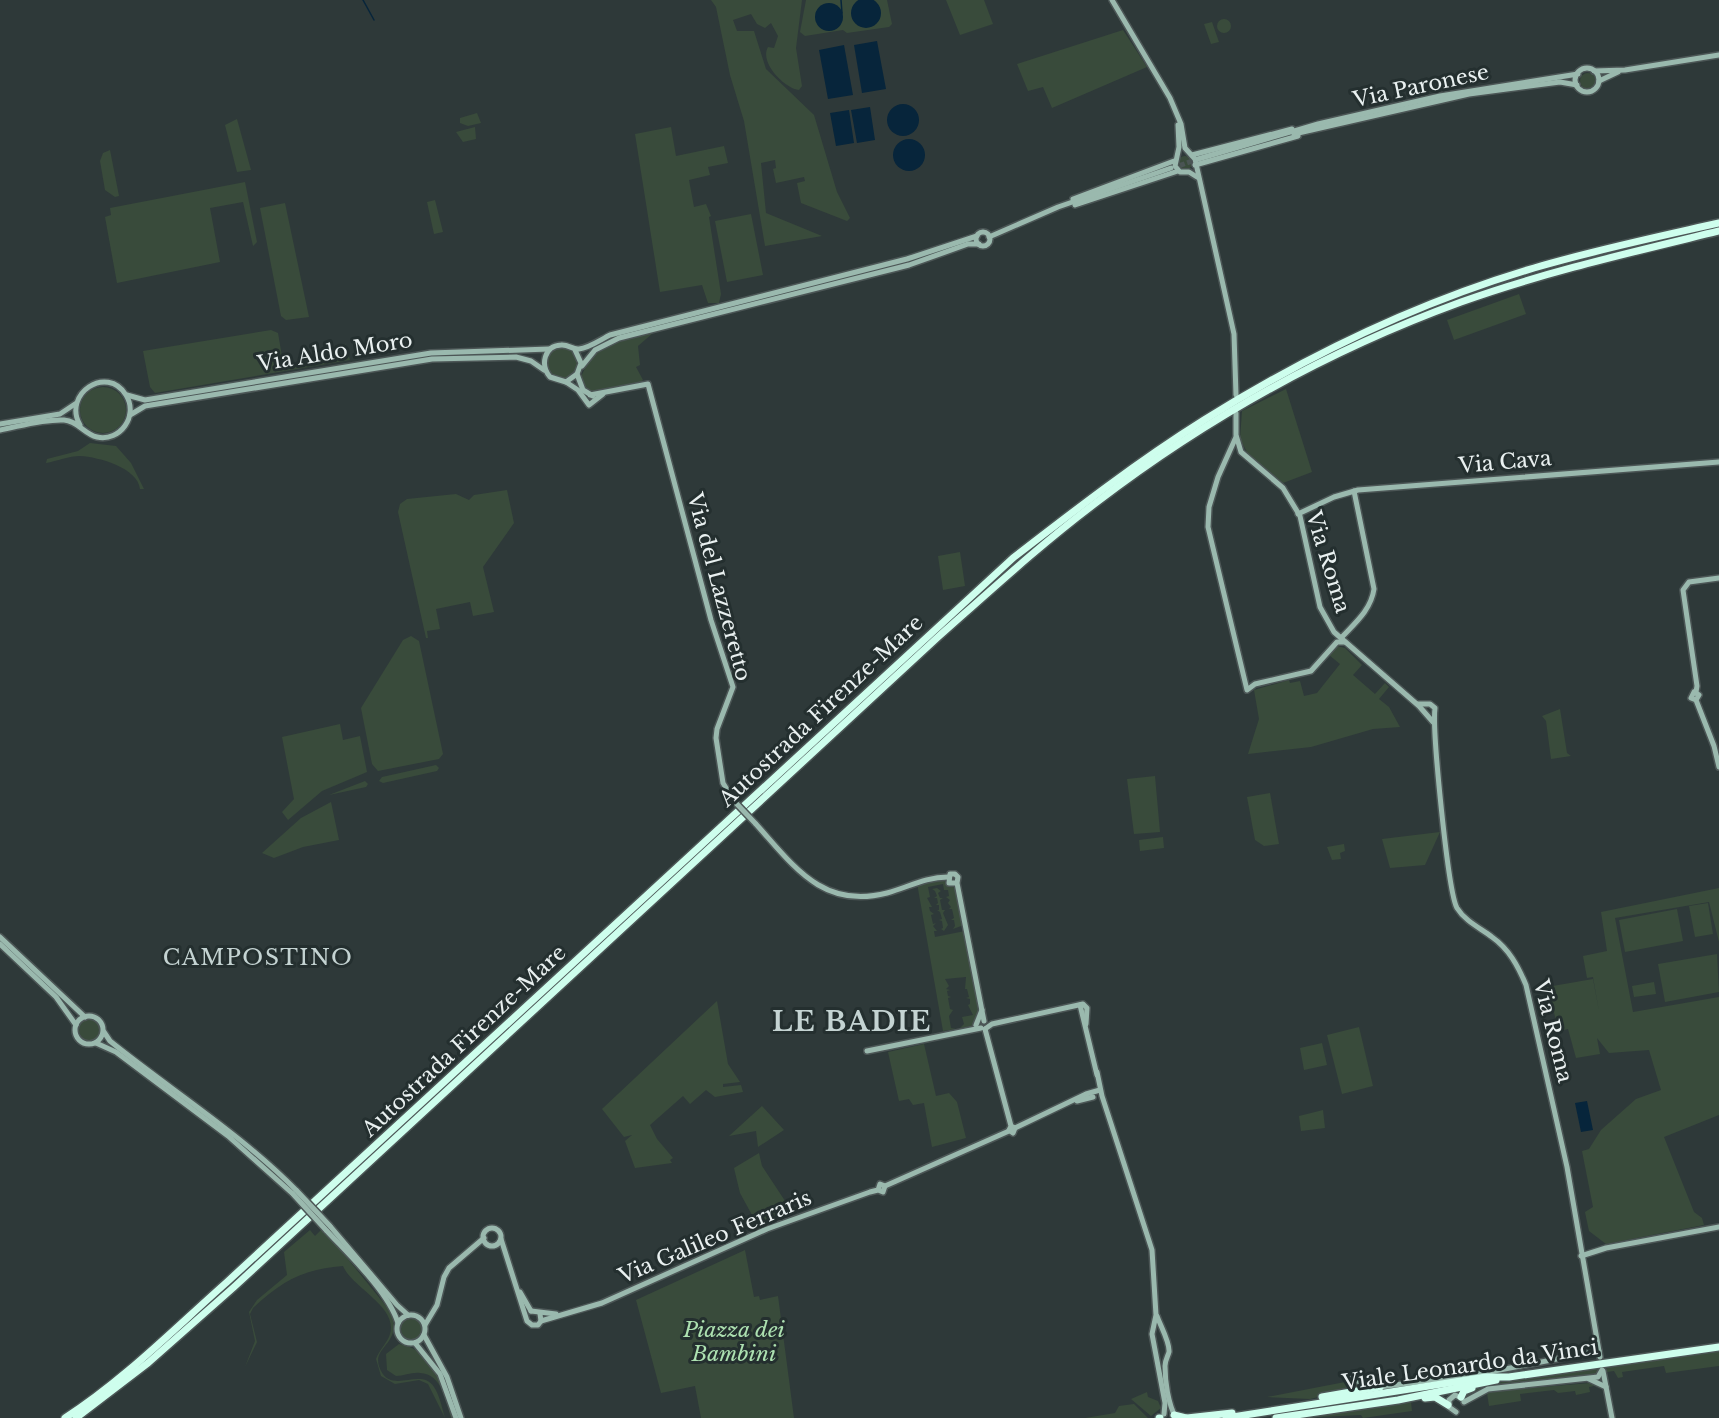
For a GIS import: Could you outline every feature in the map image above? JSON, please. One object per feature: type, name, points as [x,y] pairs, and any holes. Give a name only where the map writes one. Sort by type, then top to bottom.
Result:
[{"type":"highway","name":"Autostrada Firenze-Mare","points":[[65,1418],[84,1406],[236,1274],[1013,558],[1140,463],[1206,419],[1271,381],[1312,359],[1404,317],[1532,269],[1619,245],[1719,223]]},
{"type":"highway","name":"Autostrada Firenze-Mare","points":[[76,1418],[122,1385],[191,1325],[938,637],[1019,564],[1097,502],[1160,458],[1251,400],[1314,366],[1407,324],[1462,302],[1536,278],[1719,231]]},
{"type":"highway","name":"Viale Leonardo da Vinci","points":[[1276,1418],[1398,1400],[1507,1378],[1719,1347]]},
{"type":"highway","name":"Viale Leonardo da Vinci","points":[[1226,1418],[1269,1412],[1294,1405],[1486,1377],[1507,1378]]},
{"type":"highway","points":[[1462,1399],[1467,1389],[1507,1378]]},
{"type":"highway","points":[[1175,1417],[1186,1418],[1294,1405],[1335,1394],[1380,1387]]},
{"type":"highway","points":[[1398,1400],[1435,1397],[1448,1405]]},
{"type":"highway","points":[[1286,1418],[1294,1416]]},
{"type":"street","points":[[1112,0],[1170,98],[1177,115],[1185,148],[1196,163],[1234,334],[1236,395]]},
{"type":"street","name":"Via Paronese","points":[[1196,163],[1272,138],[1440,96],[1578,74],[1585,69],[1626,70],[1719,55]]},
{"type":"street","points":[[1594,70],[1599,81]]},
{"type":"street","name":"Via Paronese","points":[[1318,127],[1469,94],[1560,82],[1576,85],[1581,90],[1591,92],[1599,81],[1626,70]]},
{"type":"street","points":[[1576,85],[1578,74]]},
{"type":"street","points":[[1174,169],[1179,147],[1177,115]]},
{"type":"street","points":[[779,294],[909,264],[968,244],[987,243],[989,237],[1082,194],[1176,158],[1270,133],[1318,127]]},
{"type":"street","points":[[1189,172],[1196,163],[1318,127]]},
{"type":"street","points":[[1058,207],[1084,203],[1174,169],[1189,172],[1198,179]]},
{"type":"street","points":[[566,381],[578,374],[595,350],[606,342],[907,260],[984,232],[989,237]]},
{"type":"street","points":[[977,236],[979,244]]},
{"type":"street","name":"Via Aldo Moro","points":[[0,424],[60,414],[75,404],[85,388],[98,382],[113,384],[127,395],[145,400],[431,354],[550,349],[562,345],[575,350],[610,336],[779,294]]},
{"type":"street","points":[[545,370],[545,357],[550,349]]},
{"type":"street","points":[[575,350],[581,359],[581,368]]},
{"type":"street","name":"Via Aldo Moro","points":[[0,430],[63,420],[80,425],[94,436],[109,437],[122,429],[130,416],[145,406],[432,359],[516,357],[531,361],[545,370],[553,379],[566,381],[578,390],[589,405],[593,404],[592,397]]},
{"type":"street","points":[[578,374],[583,390],[592,397]]},
{"type":"street","name":"Via del Lazzeretto","points":[[592,397],[648,384],[711,620],[733,687],[717,729],[716,738],[723,783],[734,801],[808,879],[839,895],[873,897],[917,881],[939,877],[948,878],[956,885]]},
{"type":"street","points":[[127,395],[130,416]]},
{"type":"street","points":[[75,404],[76,418],[80,425]]},
{"type":"street","name":"Via Roma","points":[[1236,414],[1236,435],[1244,456],[1283,488],[1298,513],[1305,531],[1320,607],[1339,640],[1348,644],[1428,711],[1435,729],[1454,902],[1467,920],[1504,948],[1521,972],[1543,1054],[1563,1153],[1563,1163],[1583,1250],[1600,1354],[1380,1387]]},
{"type":"street","points":[[1236,435],[1209,507],[1208,527],[1247,690],[1255,684],[1311,671],[1366,610],[1372,599],[1374,589],[1354,491]]},
{"type":"street","points":[[1227,457],[1235,453],[1244,456]]},
{"type":"street","name":"Via Cava","points":[[1298,513],[1354,491],[1719,462]]},
{"type":"street","points":[[1719,578],[1689,582],[1683,590],[1696,692],[1699,697],[1696,700],[1719,767]]},
{"type":"street","name":"Via del Lazzeretto","points":[[948,878],[952,874],[957,875],[956,885]]},
{"type":"street","points":[[956,885],[984,1025],[1012,1129]]},
{"type":"street","points":[[0,937],[85,1017]]},
{"type":"street","points":[[0,944],[56,997],[76,1025],[75,1034],[80,1041],[86,1044],[96,1043],[116,1052],[228,1137],[295,1193]]},
{"type":"street","points":[[867,1051],[1070,1007],[1081,1010],[1097,1072],[1097,1094],[1108,1115],[1152,1250],[1156,1314],[1155,1354],[1158,1358],[1165,1403],[1161,1417],[1175,1417],[1166,1378],[1169,1350],[1156,1314]]},
{"type":"street","points":[[76,1025],[85,1017],[94,1016],[99,1020],[110,1041],[261,1156],[408,1315],[420,1317],[436,1307]]},
{"type":"street","points":[[96,1043],[104,1032]]},
{"type":"street","name":"Via Galileo Ferraris","points":[[541,1318],[602,1303],[776,1225],[878,1190],[883,1192],[885,1186],[1066,1105],[1097,1094]]},
{"type":"street","points":[[1583,1250],[1719,1227]]},
{"type":"street","points":[[328,1228],[378,1290],[399,1323],[399,1337],[406,1342],[414,1342],[424,1335]]},
{"type":"street","points":[[461,1418],[447,1377],[424,1335],[425,1325],[436,1307],[444,1277],[456,1259],[484,1238],[486,1232],[492,1228],[499,1231],[514,1280],[529,1313],[527,1321],[532,1325],[541,1318],[529,1313]]},
{"type":"street","points":[[484,1238],[507,1256]]},
{"type":"street","points":[[470,1249],[491,1245],[501,1239]]},
{"type":"street","points":[[399,1323],[408,1315]]},
{"type":"street","points":[[420,1317],[425,1325]]},
{"type":"street","points":[[1154,1330],[1162,1327]]},
{"type":"street","points":[[414,1342],[440,1374],[456,1418]]},
{"type":"street","points":[[1158,1358],[1167,1357]]},
{"type":"street","points":[[1462,1399],[1462,1409],[1457,1415],[1448,1405],[1453,1396],[1462,1399],[1488,1389],[1598,1377],[1602,1370],[1612,1418]]},
{"type":"street","points":[[1589,1378],[1606,1387]]},
{"type":"street","points":[[1350,1379],[1380,1387]]},
{"type":"green space","points":[[711,0],[802,0],[796,48],[802,86],[799,90],[780,79],[767,60],[768,47],[774,48],[778,36],[771,23],[765,28],[757,24],[751,14],[733,20],[737,31],[754,31],[766,69],[814,115],[837,192],[850,218],[847,221],[801,203],[797,183],[805,181],[804,177],[776,183],[773,169],[776,168],[775,160],[761,163],[766,213],[822,236],[765,246],[744,121],[730,75],[716,7]]},
{"type":"green space","points":[[806,0],[887,0],[892,24],[889,27],[847,33],[843,30],[805,36],[800,32]]},
{"type":"green space","points":[[946,0],[984,0],[993,24],[960,35]]},
{"type":"green space","points":[[1221,19],[1227,19],[1231,26],[1227,33],[1221,33],[1217,29],[1217,23]]},
{"type":"green space","points":[[1212,22],[1219,42],[1211,44],[1204,24]]},
{"type":"green space","points":[[1123,30],[1147,67],[1052,108],[1043,87],[1028,91],[1017,64]]},
{"type":"green space","points":[[1585,73],[1591,73],[1596,81],[1594,87],[1585,89],[1580,84],[1580,78]]},
{"type":"green space","points":[[477,113],[481,123],[468,126],[460,123],[460,118]]},
{"type":"green space","points":[[237,119],[251,170],[237,172],[225,125]]},
{"type":"green space","points":[[475,127],[476,139],[463,142],[456,132]]},
{"type":"green space","points":[[671,127],[676,156],[724,146],[728,163],[708,167],[710,175],[689,180],[694,207],[706,204],[711,216],[709,217],[721,294],[719,303],[708,303],[702,285],[660,292],[635,134]]},
{"type":"green space","points":[[110,150],[119,196],[115,197],[105,190],[100,161],[103,153]]},
{"type":"green space","points":[[1182,156],[1188,156],[1192,163],[1188,170],[1182,170],[1178,166],[1178,160]]},
{"type":"green space","points":[[245,182],[257,242],[253,246],[243,202],[210,208],[220,262],[117,283],[105,217],[111,215],[110,208]]},
{"type":"green space","points":[[435,200],[443,232],[434,234],[427,202]]},
{"type":"green space","points":[[285,203],[309,317],[286,320],[281,316],[260,208]]},
{"type":"green space","points":[[751,214],[763,275],[727,282],[715,221]]},
{"type":"green space","points":[[1519,294],[1526,314],[1454,340],[1447,320]]},
{"type":"green space","points":[[271,330],[278,333],[284,368],[344,359],[345,343],[350,360],[155,393],[150,387],[143,351]]},
{"type":"green space","points":[[653,333],[638,346],[640,365],[636,367],[643,380],[640,383],[591,394],[584,389],[581,377],[593,357],[601,350],[620,341]]},
{"type":"green space","points":[[563,347],[574,352],[579,363],[574,374],[563,379],[552,374],[547,363],[552,352]]},
{"type":"green space","points":[[108,387],[120,393],[125,401],[125,419],[120,427],[112,432],[98,433],[86,427],[81,419],[80,405],[86,393],[94,388]]},
{"type":"green space","points":[[1286,389],[1312,472],[1283,483],[1248,454],[1240,439],[1242,411]]},
{"type":"green space","points":[[90,443],[116,446],[131,463],[144,489],[140,489],[132,475],[107,461],[76,456],[46,463],[47,459],[78,451]]},
{"type":"green space","points":[[507,490],[514,523],[483,567],[494,612],[473,616],[470,602],[436,609],[440,629],[427,631],[428,638],[426,638],[398,512],[400,504],[407,499],[456,494],[469,500],[474,495]]},
{"type":"green space","points":[[960,552],[965,586],[943,590],[938,556]]},
{"type":"green space","points":[[411,636],[419,641],[443,754],[439,759],[378,771],[372,764],[361,708],[403,640]]},
{"type":"green space","points":[[1337,646],[1345,648],[1362,665],[1353,675],[1375,694],[1385,683],[1389,687],[1379,699],[1389,707],[1400,727],[1373,729],[1311,747],[1248,754],[1259,719],[1254,690],[1289,680],[1290,683],[1300,681],[1304,696],[1317,693],[1340,664],[1329,655]]},
{"type":"green space","points":[[1560,709],[1567,753],[1571,756],[1551,759],[1546,721],[1542,716]]},
{"type":"green space","points":[[340,724],[343,740],[360,736],[367,772],[322,791],[288,820],[282,812],[294,799],[282,737]]},
{"type":"green space","points":[[436,765],[439,768],[437,771],[383,783],[379,781],[382,777]]},
{"type":"green space","points":[[1155,776],[1160,832],[1134,834],[1127,779]]},
{"type":"green space","points":[[365,781],[368,784],[366,787],[329,795]]},
{"type":"green space","points":[[1270,793],[1279,844],[1264,846],[1255,840],[1247,797]]},
{"type":"green space","points":[[331,802],[339,840],[303,847],[274,858],[262,853],[301,818]]},
{"type":"green space","points":[[1440,832],[1425,865],[1390,868],[1382,839]]},
{"type":"green space","points":[[1163,837],[1164,848],[1140,851],[1139,840]]},
{"type":"green space","points":[[1344,844],[1345,851],[1340,853],[1341,859],[1332,860],[1327,847]]},
{"type":"green space","points":[[942,879],[956,889],[964,925],[953,929],[954,920],[951,920],[954,918],[952,909],[949,909],[950,900],[946,897],[949,896],[948,890],[944,890],[943,884],[928,887],[930,897],[927,898],[932,907],[929,907],[934,914],[931,915],[933,924],[936,923],[933,926],[937,931],[934,931],[935,937],[965,931],[980,1010],[973,1026],[960,1028],[964,1024],[962,1017],[973,1015],[968,1005],[970,999],[966,998],[969,997],[965,989],[966,977],[945,979],[949,986],[946,989],[950,990],[947,991],[948,996],[951,997],[948,998],[950,1009],[953,1010],[949,1016],[951,1028],[956,1029],[943,1031],[917,883]]},
{"type":"green space","points":[[937,888],[941,891],[938,893],[940,898],[943,898],[940,900],[948,925],[944,931],[941,929],[943,928],[942,921],[939,920],[942,919],[937,910],[939,910],[939,905],[936,905],[937,898],[934,898],[937,896],[932,889]]},
{"type":"green space","points":[[1719,888],[1719,942],[1709,902],[1615,918],[1633,1012],[1719,997],[1719,1115],[1664,1137],[1694,1212],[1702,1218],[1704,1225],[1606,1244],[1589,1231],[1585,1212],[1593,1207],[1582,1151],[1589,1149],[1601,1130],[1636,1099],[1661,1090],[1649,1050],[1609,1053],[1597,1038],[1600,1054],[1576,1058],[1568,1029],[1564,1030],[1562,1019],[1556,1020],[1547,987],[1593,979],[1599,1011],[1593,977],[1587,978],[1583,956],[1607,951],[1601,912]]},
{"type":"green space","points":[[1708,903],[1713,934],[1695,937],[1689,906]]},
{"type":"green space","points":[[1677,909],[1683,941],[1625,952],[1619,920]]},
{"type":"green space","points":[[1717,954],[1719,992],[1665,1002],[1658,964]]},
{"type":"green space","points":[[1654,982],[1656,994],[1634,997],[1632,986]]},
{"type":"green space","points":[[717,1001],[728,1064],[740,1082],[723,1084],[723,1087],[741,1085],[743,1092],[715,1097],[706,1090],[690,1104],[683,1096],[650,1125],[657,1139],[673,1158],[670,1160],[672,1163],[635,1168],[625,1141],[632,1135],[624,1137],[602,1109]]},
{"type":"green space","points":[[90,1019],[98,1022],[101,1030],[98,1038],[90,1041],[82,1038],[79,1030],[82,1022]]},
{"type":"green space","points":[[1359,1027],[1373,1086],[1342,1094],[1327,1035]]},
{"type":"green space","points":[[1322,1043],[1327,1065],[1304,1070],[1300,1048]]},
{"type":"green space","points":[[924,1044],[936,1096],[949,1093],[957,1102],[966,1138],[932,1147],[924,1103],[913,1105],[909,1099],[899,1101],[888,1052]]},
{"type":"green space","points":[[762,1106],[784,1130],[758,1147],[756,1131],[729,1136]]},
{"type":"green space","points":[[1323,1110],[1325,1128],[1301,1131],[1299,1116]]},
{"type":"green space","points":[[759,1153],[762,1166],[793,1213],[758,1226],[740,1193],[734,1168]]},
{"type":"green space","points":[[310,1230],[315,1236],[321,1230],[325,1231],[391,1312],[394,1323],[393,1332],[379,1356],[378,1363],[381,1371],[393,1380],[422,1379],[428,1382],[438,1394],[445,1418],[428,1384],[419,1380],[395,1384],[381,1376],[376,1359],[389,1337],[391,1324],[381,1306],[355,1282],[343,1266],[316,1270],[294,1278],[274,1290],[253,1308],[250,1314],[257,1342],[245,1367],[255,1341],[249,1312],[257,1300],[287,1275],[284,1252]]},
{"type":"green space","name":"Piazza dei Bambini","points":[[745,1250],[754,1297],[759,1296],[760,1300],[778,1296],[794,1418],[701,1418],[695,1386],[661,1393],[636,1300]]},
{"type":"green space","points":[[412,1318],[420,1321],[423,1329],[420,1337],[412,1340],[404,1337],[401,1329],[404,1321]]},
{"type":"green space","points":[[399,1344],[411,1347],[429,1362],[441,1384],[453,1418],[451,1418],[442,1390],[433,1378],[420,1373],[396,1376],[387,1370],[386,1354]]},
{"type":"green space","points":[[1719,1350],[1719,1366],[1666,1373],[1664,1366],[1622,1372],[1623,1377],[1618,1378],[1614,1371],[1607,1372],[1606,1366]]},
{"type":"green space","points":[[1599,1367],[1599,1372],[1594,1376],[1489,1387],[1471,1397],[1464,1397],[1466,1392],[1509,1380]]},
{"type":"green space","points":[[1345,1382],[1367,1386],[1310,1399],[1267,1397]]},
{"type":"green space","points":[[1590,1383],[1604,1392],[1594,1386],[1589,1387],[1590,1392],[1576,1395],[1575,1391],[1558,1393],[1554,1390],[1520,1394],[1521,1401],[1489,1406],[1487,1393],[1493,1391]]},
{"type":"green space","points":[[1147,1392],[1148,1397],[1158,1401],[1161,1408],[1151,1416],[1131,1399]]},
{"type":"green space","points":[[1411,1402],[1412,1411],[1363,1418],[1361,1415],[1298,1418]]},
{"type":"green space","points":[[1134,1404],[1148,1418],[1085,1418],[1115,1413],[1119,1406]]},
{"type":"water","points":[[866,-2],[877,2],[881,13],[877,24],[866,28],[855,24],[851,13],[855,2]]},
{"type":"water","points":[[829,3],[839,7],[843,17],[839,27],[829,31],[819,27],[815,17],[819,7]]},
{"type":"water","points":[[877,41],[886,89],[862,93],[854,45]]},
{"type":"water","points":[[844,45],[853,95],[828,99],[819,50]]},
{"type":"water","points":[[903,104],[914,109],[919,120],[914,131],[903,136],[892,131],[887,120],[892,109]]},
{"type":"water","points":[[870,107],[875,140],[857,143],[851,110]]},
{"type":"water","points":[[849,110],[854,143],[836,146],[830,113]]},
{"type":"water","points":[[909,139],[920,144],[925,155],[920,166],[909,171],[898,166],[893,155],[898,144]]},
{"type":"water","points":[[1587,1101],[1593,1130],[1581,1132],[1575,1103]]},
{"type":"waterway","points":[[363,0],[374,20]]},
{"type":"waterway","points":[[841,0],[842,13]]},
{"type":"tunnel","points":[[1173,168],[1198,159]]},
{"type":"district","name":"CAMPOSTINO","points":[[258,957]]},
{"type":"district","name":"LE BADIE","points":[[852,1021]]}]
